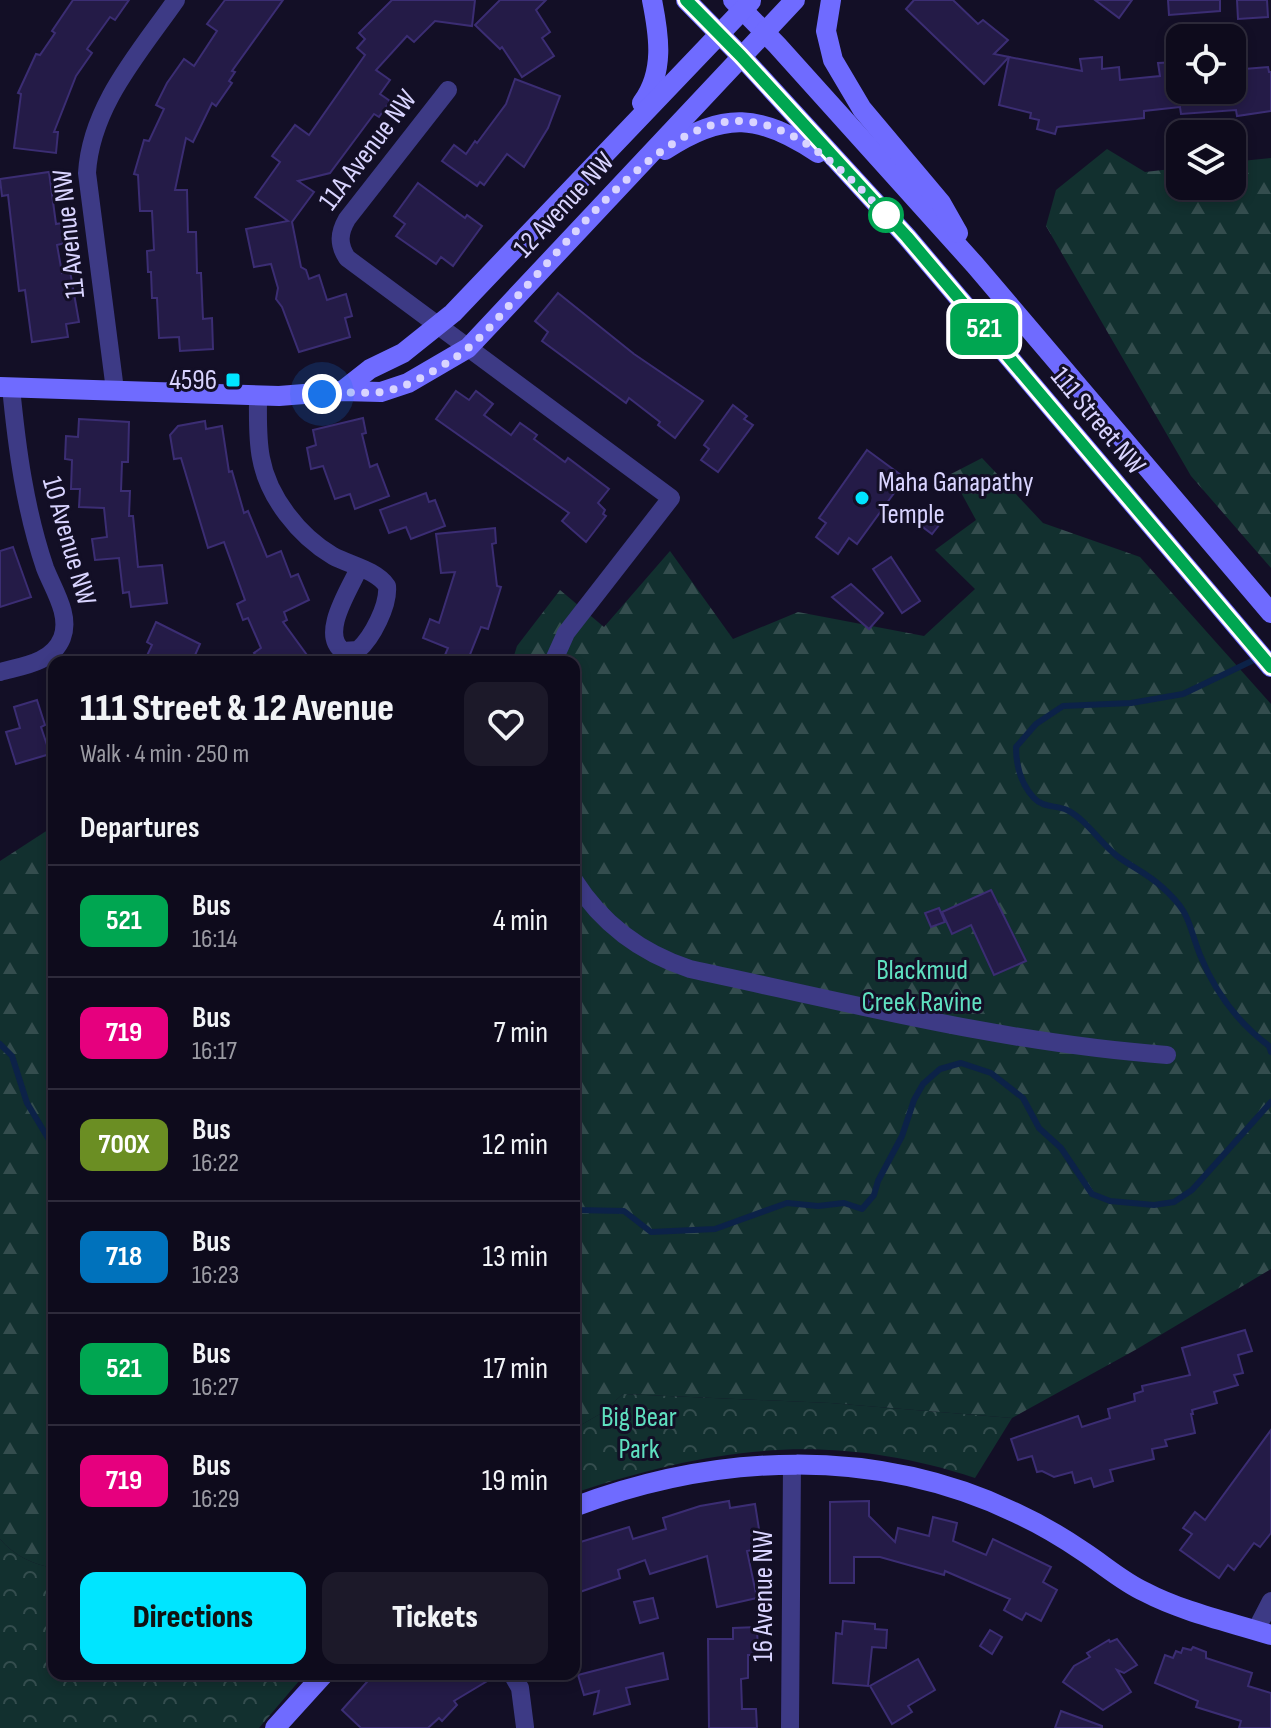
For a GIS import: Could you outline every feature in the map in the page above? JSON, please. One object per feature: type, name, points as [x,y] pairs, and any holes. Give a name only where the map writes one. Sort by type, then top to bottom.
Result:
[{"type":"main road","points":[[610,147],[651,92],[659,59],[659,37],[652,0]]},
{"type":"main road","name":"111 Street NW","points":[[686,0],[907,237],[1271,667]]},
{"type":"main road","name":"12 Avenue NW","points":[[342,391],[370,369],[403,353],[452,337],[621,185],[795,0]]},
{"type":"main road","points":[[831,0],[826,31],[833,60],[862,109],[941,203],[975,265]]},
{"type":"main road","name":"12 Avenue NW","points":[[5,387],[258,396],[312,395],[392,390],[442,365],[452,337],[610,147],[719,34],[742,3]]},
{"type":"main road","name":"111 Street NW","points":[[742,3],[975,265],[1271,613]]},
{"type":"main road","points":[[621,185],[694,131],[733,121],[761,125],[792,136],[848,174]]},
{"type":"main road","points":[[580,1505],[699,1471],[792,1465],[888,1471],[964,1490],[1037,1523],[1145,1593],[1263,1632]]},
{"type":"main road","points":[[275,1728],[319,1680]]},
{"type":"street","name":"11 Avenue NW","points":[[115,390],[87,173],[88,158],[103,109],[176,0]]},
{"type":"street","name":"11A Avenue NW","points":[[448,90],[340,232],[341,246],[347,258],[452,337]]},
{"type":"street","points":[[452,337],[671,498],[566,633],[556,656]]},
{"type":"street","name":"10 Avenue NW","points":[[1,672],[48,656],[59,645],[64,629],[62,611],[41,555],[26,501],[5,387]]},
{"type":"street","points":[[258,396],[261,460],[282,507],[314,542],[331,555],[359,568]]},
{"type":"street","points":[[580,888],[601,914],[634,944],[690,969],[973,1031],[1167,1055]]},
{"type":"street","name":"16 Avenue NW","points":[[790,1728],[792,1465]]},
{"type":"street","points":[[1263,1632],[1271,1601]]},
{"type":"street","points":[[515,1680],[520,1688],[525,1727]]},
{"type":"green space","points":[[1107,149],[1145,172],[1166,170],[1166,200],[1246,200],[1246,161],[1271,158],[1271,568],[1191,476],[1046,226],[1056,190]]},
{"type":"green space","name":"Blackmud Creek Ravine","points":[[982,458],[1043,523],[1140,557],[1271,704],[1271,1269],[1137,1349],[1012,1418],[830,1403],[623,1394],[600,1414],[580,1426],[580,656],[514,656],[517,646],[560,590],[604,627],[670,551],[733,639],[798,612],[924,636],[975,589],[935,550],[976,520],[951,474]]},
{"type":"green space","points":[[48,830],[48,1566],[24,1558],[0,1539],[0,861]]},
{"type":"green space","name":"Big Bear Park","points":[[623,1394],[830,1403],[1012,1418],[975,1478],[922,1463],[871,1454],[773,1450],[676,1464],[580,1491],[580,1426],[600,1414]]},
{"type":"green space","points":[[0,1539],[24,1558],[48,1566],[48,1680],[300,1680],[259,1728],[0,1728]]},
{"type":"building","points":[[73,0],[129,0],[115,20],[110,17],[87,49],[92,53],[76,76],[54,132],[58,132],[56,153],[14,148],[21,94],[18,93],[36,54],[40,55]]},
{"type":"building","points":[[225,0],[283,0],[232,71],[235,72],[229,81],[232,83],[216,106],[212,103],[193,142],[186,138],[175,190],[187,190],[188,232],[196,232],[203,319],[212,318],[213,349],[180,351],[179,337],[159,338],[157,298],[152,298],[151,272],[148,272],[147,251],[154,250],[152,211],[140,211],[138,175],[134,174],[144,140],[149,141],[164,109],[156,105],[167,83],[184,59],[194,66],[217,31],[207,24]]},
{"type":"building","points":[[392,0],[475,0],[472,26],[435,21],[414,42],[407,36],[376,70],[390,80],[380,94],[390,101],[379,117],[374,114],[330,173],[298,181],[314,192],[292,222],[301,267],[306,270],[309,279],[319,275],[327,300],[346,294],[352,316],[345,318],[350,337],[299,352],[276,299],[278,288],[271,264],[254,267],[246,229],[288,221],[255,197],[280,162],[272,156],[295,125],[309,135],[365,55],[357,48],[365,39],[359,33]]},
{"type":"building","points":[[500,0],[546,0],[536,10],[550,32],[542,38],[554,56],[522,77],[502,47],[500,49],[475,25]]},
{"type":"building","points":[[914,0],[953,0],[978,24],[983,20],[1008,40],[994,54],[1009,57],[984,84],[906,9]]},
{"type":"building","points":[[1095,0],[1132,0],[1119,18]]},
{"type":"building","points":[[1168,0],[1220,0],[1220,11],[1169,15]]},
{"type":"building","points":[[1237,0],[1267,0],[1268,17],[1238,19]]},
{"type":"building","points":[[1009,57],[1082,71],[1080,59],[1102,57],[1102,69],[1119,67],[1120,80],[1160,76],[1158,63],[1166,63],[1166,104],[1246,104],[1246,69],[1268,67],[1271,72],[1271,111],[1237,116],[1236,110],[1181,114],[1180,107],[1144,111],[1144,118],[1057,127],[1055,134],[1037,129],[1039,120],[1030,118],[1031,113],[999,105]]},
{"type":"building","points":[[515,79],[560,96],[548,128],[524,167],[507,154],[484,185],[480,182],[477,186],[442,161],[454,145],[466,154],[475,141],[477,143],[506,104]]},
{"type":"building","points":[[49,172],[56,224],[62,223],[65,243],[57,245],[62,273],[70,271],[79,322],[66,324],[68,337],[32,342],[25,290],[19,291],[8,195],[2,196],[0,179]]},
{"type":"building","points":[[418,183],[465,218],[467,215],[482,226],[453,266],[441,257],[436,264],[396,236],[405,224],[394,216]]},
{"type":"building","points":[[558,293],[634,354],[703,401],[675,438],[629,398],[626,403],[542,341],[548,332],[535,321]]},
{"type":"building","points":[[456,391],[469,400],[476,391],[493,404],[484,415],[511,435],[520,423],[537,435],[534,439],[565,462],[568,458],[609,489],[598,503],[606,516],[586,542],[562,521],[569,513],[436,419]]},
{"type":"building","points":[[733,405],[753,425],[718,472],[701,460],[709,449],[704,445]]},
{"type":"building","points":[[363,418],[366,433],[362,434],[370,467],[377,464],[389,496],[355,509],[350,494],[335,499],[323,466],[311,469],[307,448],[316,445],[313,430]]},
{"type":"building","points":[[79,419],[129,422],[128,462],[122,462],[121,491],[130,491],[129,516],[133,516],[138,567],[162,565],[167,603],[131,607],[129,592],[123,593],[119,558],[95,560],[92,539],[107,537],[104,508],[79,507],[80,489],[71,489],[72,460],[65,459],[66,436],[78,437]]},
{"type":"building","points":[[205,421],[206,429],[222,426],[229,472],[232,471],[244,513],[248,511],[267,557],[281,551],[291,577],[298,574],[309,600],[284,612],[287,620],[283,622],[308,656],[256,656],[254,653],[261,648],[248,618],[243,620],[237,604],[245,600],[224,542],[208,548],[181,458],[174,459],[170,435],[178,426]]},
{"type":"building","name":"Maha Ganapathy Temple","points":[[867,450],[905,478],[857,544],[849,538],[838,554],[816,537],[826,523],[819,518]]},
{"type":"building","points":[[426,493],[429,502],[435,500],[445,526],[411,539],[406,527],[389,533],[380,510]]},
{"type":"building","points":[[931,510],[943,520],[932,534],[920,525]]},
{"type":"building","points":[[495,528],[496,543],[492,544],[497,586],[501,587],[488,629],[481,627],[469,656],[445,656],[448,648],[423,638],[430,619],[439,623],[455,572],[441,573],[436,534]]},
{"type":"building","points":[[13,547],[31,597],[0,607],[0,551]]},
{"type":"building","points":[[891,557],[920,601],[902,613],[873,569]]},
{"type":"building","points":[[851,584],[883,613],[869,629],[832,597]]},
{"type":"building","points":[[156,622],[200,644],[195,656],[147,656],[152,645],[147,642]]},
{"type":"building","points":[[37,700],[45,725],[41,727],[48,755],[16,764],[6,732],[20,728],[14,707]]},
{"type":"building","points":[[991,890],[1026,961],[994,975],[971,925],[952,934],[942,912]]},
{"type":"building","points":[[939,908],[945,922],[931,927],[925,913]]},
{"type":"building","points":[[1245,1330],[1252,1351],[1238,1355],[1243,1373],[1234,1375],[1238,1385],[1214,1392],[1217,1403],[1192,1410],[1195,1433],[1165,1440],[1167,1446],[1152,1449],[1154,1459],[1110,1470],[1113,1481],[1094,1487],[1091,1478],[1075,1483],[1072,1472],[1054,1477],[1037,1472],[1032,1456],[1018,1460],[1011,1439],[1078,1416],[1082,1427],[1110,1418],[1108,1409],[1135,1401],[1134,1394],[1143,1391],[1142,1386],[1190,1375],[1182,1348]]},
{"type":"building","points":[[1271,1430],[1271,1533],[1260,1547],[1254,1543],[1234,1570],[1228,1565],[1219,1578],[1180,1550],[1192,1534],[1183,1528],[1195,1512],[1205,1520]]},
{"type":"building","points":[[729,1501],[730,1508],[755,1504],[762,1548],[747,1551],[757,1598],[717,1607],[707,1556],[650,1574],[645,1560],[618,1570],[620,1578],[580,1592],[580,1542],[629,1527],[633,1539],[666,1529],[663,1518]]},
{"type":"building","points":[[869,1501],[869,1516],[895,1542],[898,1528],[929,1536],[933,1517],[957,1523],[953,1541],[986,1555],[993,1539],[1051,1567],[1043,1582],[1057,1590],[1041,1621],[1026,1613],[1022,1620],[1004,1610],[1010,1599],[945,1571],[944,1575],[880,1557],[854,1557],[854,1583],[830,1583],[830,1502]]},
{"type":"building","points":[[653,1598],[658,1618],[640,1623],[634,1602]]},
{"type":"building","points":[[843,1621],[875,1624],[875,1629],[887,1630],[886,1648],[872,1647],[868,1686],[833,1683],[836,1633],[842,1634]]},
{"type":"building","points":[[757,1627],[758,1655],[748,1655],[748,1678],[741,1679],[742,1709],[756,1709],[757,1728],[709,1728],[708,1639],[733,1639],[733,1628]]},
{"type":"building","points":[[990,1630],[1002,1637],[992,1654],[980,1646]]},
{"type":"building","points":[[1117,1639],[1137,1665],[1124,1673],[1117,1670],[1131,1692],[1103,1710],[1063,1682],[1074,1666],[1090,1657],[1087,1653],[1109,1640]]},
{"type":"building","points":[[1193,1647],[1206,1652],[1206,1658],[1252,1673],[1248,1686],[1271,1693],[1271,1728],[1239,1728],[1241,1721],[1196,1707],[1198,1701],[1155,1683],[1165,1655],[1173,1658],[1176,1651],[1181,1653],[1183,1648],[1191,1650]]},
{"type":"building","points":[[663,1653],[668,1679],[626,1688],[630,1704],[594,1714],[599,1691],[584,1695],[580,1674]]},
{"type":"building","points":[[918,1659],[935,1690],[908,1706],[912,1712],[892,1724],[870,1686]]},
{"type":"building","points":[[369,1680],[489,1680],[454,1701],[457,1705],[442,1721],[439,1718],[428,1728],[361,1728],[342,1710]]},
{"type":"building","points":[[1061,1711],[1102,1726],[1102,1728],[1055,1728]]},
{"type":"waterway","points":[[1258,658],[1183,694],[1131,703],[1063,706],[1036,724],[1016,747],[1020,774],[1034,798],[1074,814],[1111,851],[1157,882],[1178,904],[1220,994],[1247,1027],[1269,1046],[1271,1052]]},
{"type":"waterway","points":[[0,1044],[12,1056],[27,1103],[48,1138]]},
{"type":"waterway","points":[[580,1210],[624,1211],[651,1232],[715,1229],[787,1203],[818,1206],[844,1203],[862,1209],[874,1195],[923,1084],[940,1069],[961,1063],[991,1073],[1023,1098],[1039,1128],[1061,1148],[1092,1194],[1110,1201],[1154,1205],[1174,1202],[1192,1190],[1271,1102]]},
{"type":"bus line","name":"521","points":[[686,0],[907,237],[1271,667]]},
{"type":"place","name":"4596","points":[[233,380]]},
{"type":"place","name":"Maha Ganapathy Temple","points":[[862,498]]},
{"type":"route","points":[[322,394],[392,390],[456,357],[482,334],[621,185],[694,131],[741,121],[792,136],[848,174],[890,220],[886,215]]}]
